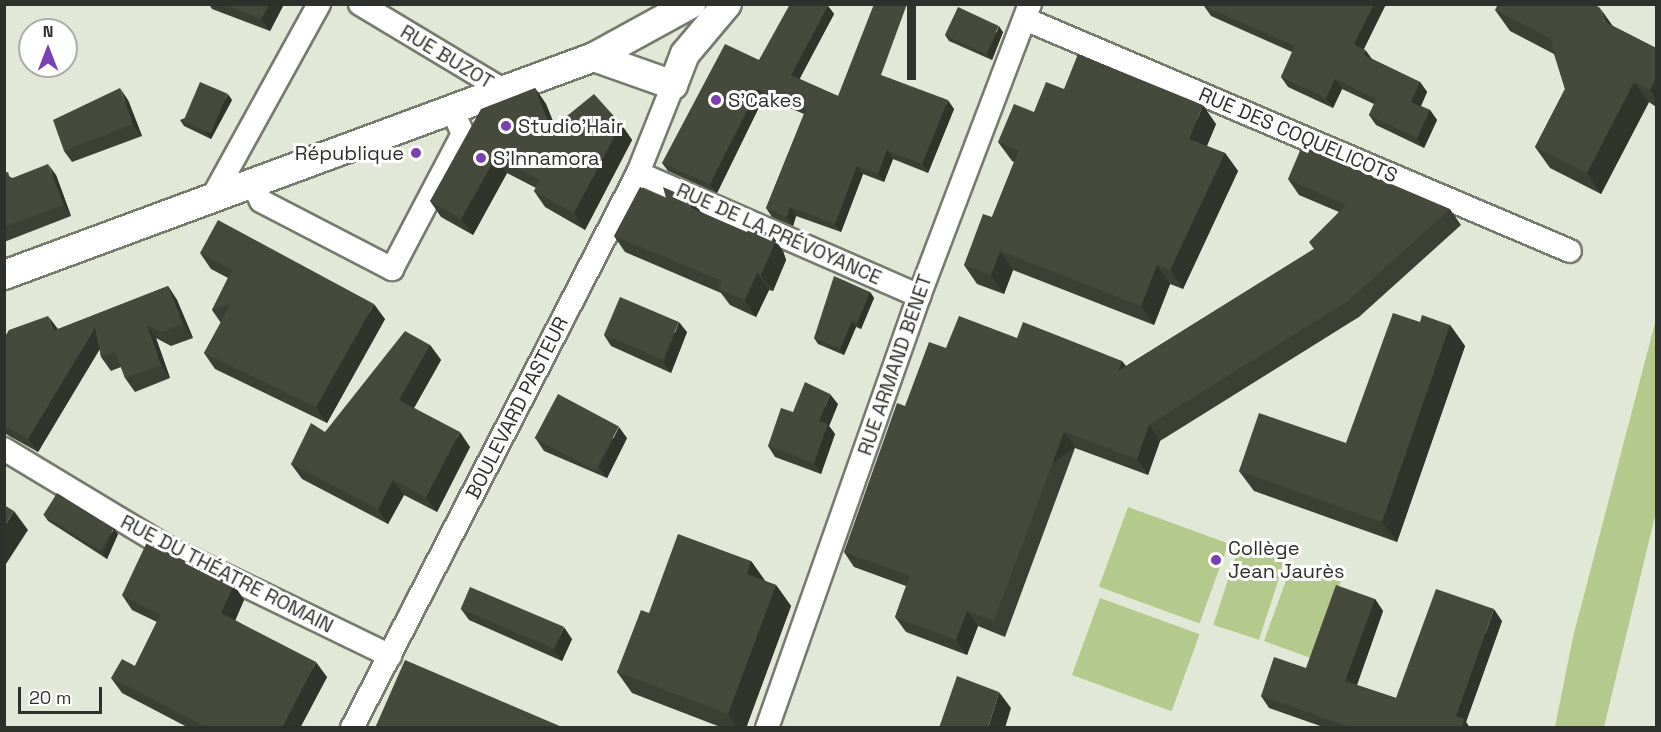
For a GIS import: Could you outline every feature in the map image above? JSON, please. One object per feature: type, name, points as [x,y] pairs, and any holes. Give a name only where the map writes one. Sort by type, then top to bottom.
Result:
[{"type":"street","points":[[212,198],[319,4]]},
{"type":"street","name":"RUE BUZOT","points":[[360,4],[503,90]]},
{"type":"street","points":[[4,275],[594,57],[691,4]]},
{"type":"street","points":[[594,57],[673,85],[685,54],[727,4]]},
{"type":"street","name":"RUE DES COQUELICOTS","points":[[1028,12],[1570,251]]},
{"type":"street","name":"RUE ARMAND BENET","points":[[767,728],[919,296],[1028,12]]},
{"type":"street","name":"BOULEVARD PASTEUR","points":[[352,728],[638,173],[673,85]]},
{"type":"street","points":[[252,183],[261,201],[392,269],[463,135],[452,109]]},
{"type":"street","name":"RUE DE LA PRÉVOYANCE","points":[[638,173],[919,296]]},
{"type":"street","name":"RUE DU THÉATRE ROMAIN","points":[[4,449],[168,548],[390,656]]},
{"type":"green space","points":[[1656,319],[1656,512],[1604,727],[1555,727],[1573,637]]},
{"type":"green space","points":[[1128,507],[1229,544],[1199,623],[1099,587]]},
{"type":"green space","points":[[1239,546],[1285,561],[1259,640],[1213,625]]},
{"type":"green space","points":[[1292,564],[1341,582],[1313,659],[1264,641]]},
{"type":"green space","points":[[1100,598],[1200,634],[1172,711],[1072,675]]},
{"type":"building","points":[[222,4],[270,4],[261,19]]},
{"type":"building","points":[[790,4],[826,4],[828,6],[791,75],[838,96],[874,4],[907,4],[881,75],[948,100],[922,164],[887,150],[878,174],[857,166],[835,224],[790,207],[787,217],[766,208],[806,109],[758,89],[710,184],[662,163],[725,44],[759,60]]},
{"type":"building","points":[[1205,4],[1374,4],[1354,44],[1366,51],[1364,55],[1420,82],[1411,102],[1430,110],[1417,138],[1369,115],[1376,99],[1335,79],[1326,98],[1281,77],[1295,46],[1204,6]]},
{"type":"building","points":[[1498,4],[1594,4],[1600,8],[1605,22],[1656,48],[1656,78],[1650,90],[1634,82],[1587,173],[1535,147],[1565,89],[1550,38],[1495,10]]},
{"type":"building","points":[[958,7],[999,26],[986,54],[945,35]]},
{"type":"building","points":[[1078,54],[1203,105],[1189,139],[1225,153],[1170,270],[1157,265],[1141,306],[1000,251],[991,275],[964,265],[983,214],[992,217],[1019,150],[998,142],[1014,104],[1034,112],[1046,82],[1064,89]]},
{"type":"building","points":[[200,82],[228,94],[211,133],[183,122]]},
{"type":"building","points":[[120,88],[133,124],[64,151],[53,120]]},
{"type":"building","points":[[535,88],[551,129],[594,94],[621,124],[574,213],[534,191],[540,180],[496,157],[461,219],[430,201],[481,109]]},
{"type":"building","points":[[1302,146],[1450,209],[1348,301],[1149,425],[1137,459],[1064,432],[994,621],[967,611],[956,640],[895,617],[910,576],[844,552],[897,403],[905,406],[929,342],[946,348],[959,316],[1017,338],[1023,322],[1122,361],[1118,371],[1314,249],[1309,242],[1346,205],[1288,179]]},
{"type":"building","points":[[48,164],[64,205],[4,227],[4,173],[8,172],[10,179]]},
{"type":"building","points":[[640,187],[666,198],[663,187],[693,200],[689,207],[747,232],[750,225],[772,235],[775,243],[761,275],[757,273],[745,300],[718,289],[722,281],[614,236]]},
{"type":"building","points":[[218,220],[374,304],[316,407],[204,353],[231,303],[212,310],[232,270],[200,253]]},
{"type":"building","points":[[834,276],[870,292],[857,323],[852,321],[840,349],[814,338]]},
{"type":"building","points":[[168,286],[183,324],[162,332],[147,325],[161,365],[125,378],[115,352],[101,357],[95,328],[28,439],[4,425],[4,338],[9,330],[48,316],[53,331]]},
{"type":"building","points":[[620,297],[679,322],[663,360],[604,335]]},
{"type":"building","points":[[1393,313],[1420,322],[1422,315],[1450,325],[1382,522],[1239,471],[1259,413],[1346,443]]},
{"type":"building","points":[[405,331],[430,345],[399,400],[460,432],[426,497],[393,480],[378,509],[291,464],[311,423],[325,432]]},
{"type":"building","points":[[805,382],[830,394],[819,421],[828,424],[814,463],[768,446],[781,408],[793,412]]},
{"type":"building","points":[[558,394],[619,426],[595,471],[535,438]]},
{"type":"building","points":[[57,493],[114,529],[100,551],[43,515]]},
{"type":"building","points":[[4,505],[14,511],[4,527]]},
{"type":"building","points":[[678,534],[751,561],[747,574],[776,585],[728,714],[617,672],[641,610],[649,613]]},
{"type":"building","points":[[147,542],[234,585],[221,613],[316,662],[282,728],[208,728],[111,678],[122,659],[135,666],[160,615],[122,595]]},
{"type":"building","points":[[1336,585],[1375,599],[1345,681],[1396,698],[1436,589],[1494,609],[1456,716],[1464,719],[1462,728],[1353,728],[1261,696],[1274,657],[1306,668]]},
{"type":"building","points":[[470,587],[564,627],[555,649],[461,609]]},
{"type":"building","points":[[405,660],[562,727],[562,728],[375,728]]},
{"type":"building","points":[[957,676],[999,692],[988,728],[939,728]]},
{"type":"place","name":"S'Cakes","points":[[716,100]]},
{"type":"place","name":"Studio'Hair","points":[[506,126]]},
{"type":"place","name":"République","points":[[416,153]]},
{"type":"place","name":"S'Innamora","points":[[481,158]]},
{"type":"place","name":"Collège Jean Jaurès","points":[[1216,560]]}]
